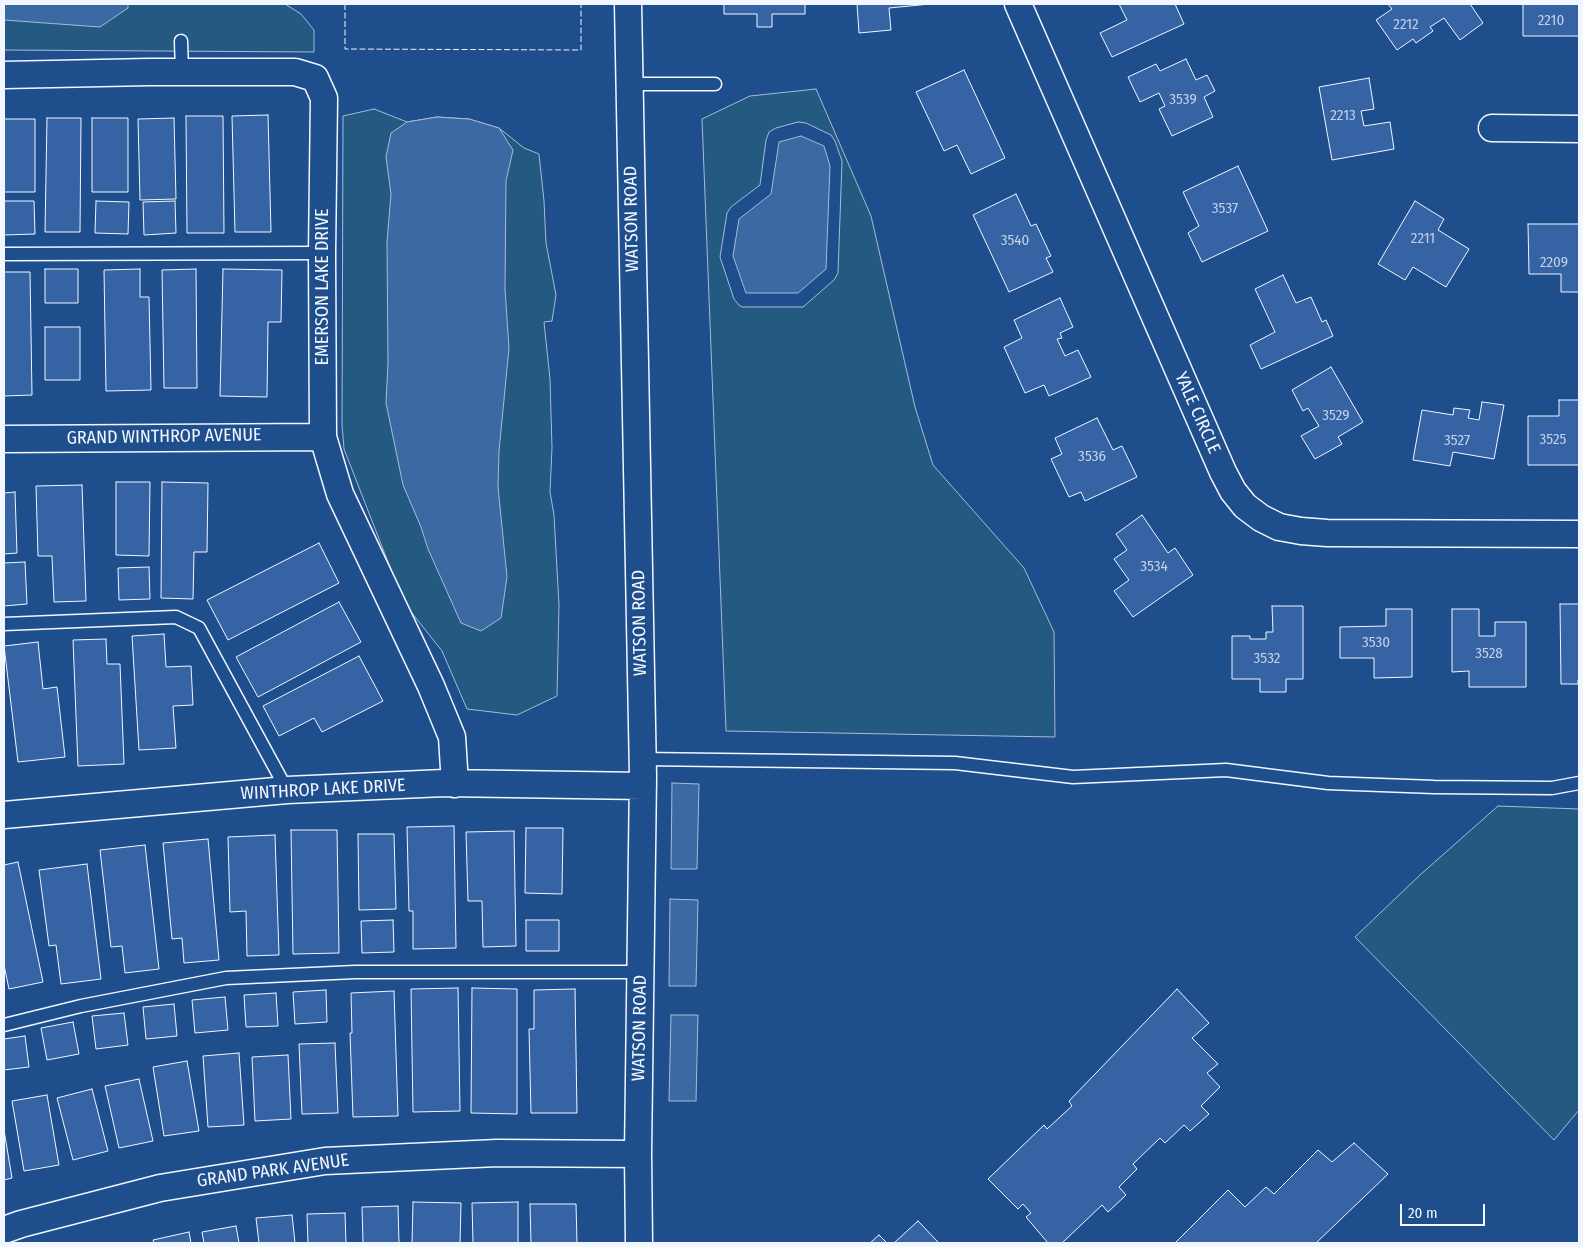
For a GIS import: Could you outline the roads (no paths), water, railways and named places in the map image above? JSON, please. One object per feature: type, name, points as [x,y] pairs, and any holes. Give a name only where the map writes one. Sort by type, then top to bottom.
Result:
[{"type":"street","name":"WATSON ROAD","points":[[628,4],[642,758],[638,1154],[639,1243]]},
{"type":"street","name":"YALE CIRCLE","points":[[1018,4],[1223,472],[1233,491],[1245,506],[1261,518],[1279,527],[1310,532],[1579,534]]},
{"type":"street","name":"EMERSON LAKE DRIVE","points":[[4,75],[295,72],[315,78],[324,98],[322,253],[323,437],[340,494],[431,686],[452,737],[455,784]]},
{"type":"street","points":[[1492,128],[1579,129]]},
{"type":"street","name":"GRAND WINTHROP AVENUE","points":[[4,439],[323,437]]},
{"type":"street","name":"WINTHROP LAKE DRIVE","points":[[4,815],[288,790],[455,784],[642,786]]},
{"type":"street","name":"GRAND PARK AVENUE","points":[[4,1230],[160,1188],[324,1160],[497,1153],[638,1154]]},
{"type":"lane","points":[[181,41],[182,72]]},
{"type":"lane","points":[[630,84],[715,84]]},
{"type":"lane","points":[[4,254],[322,253]]},
{"type":"lane","points":[[4,624],[176,617],[199,628],[288,790]]},
{"type":"lane","points":[[642,758],[955,763],[1073,778],[1226,770],[1328,783],[1434,787],[1552,788],[1579,783]]},
{"type":"lane","points":[[4,1025],[81,1006],[226,978],[355,972],[640,972]]}]
